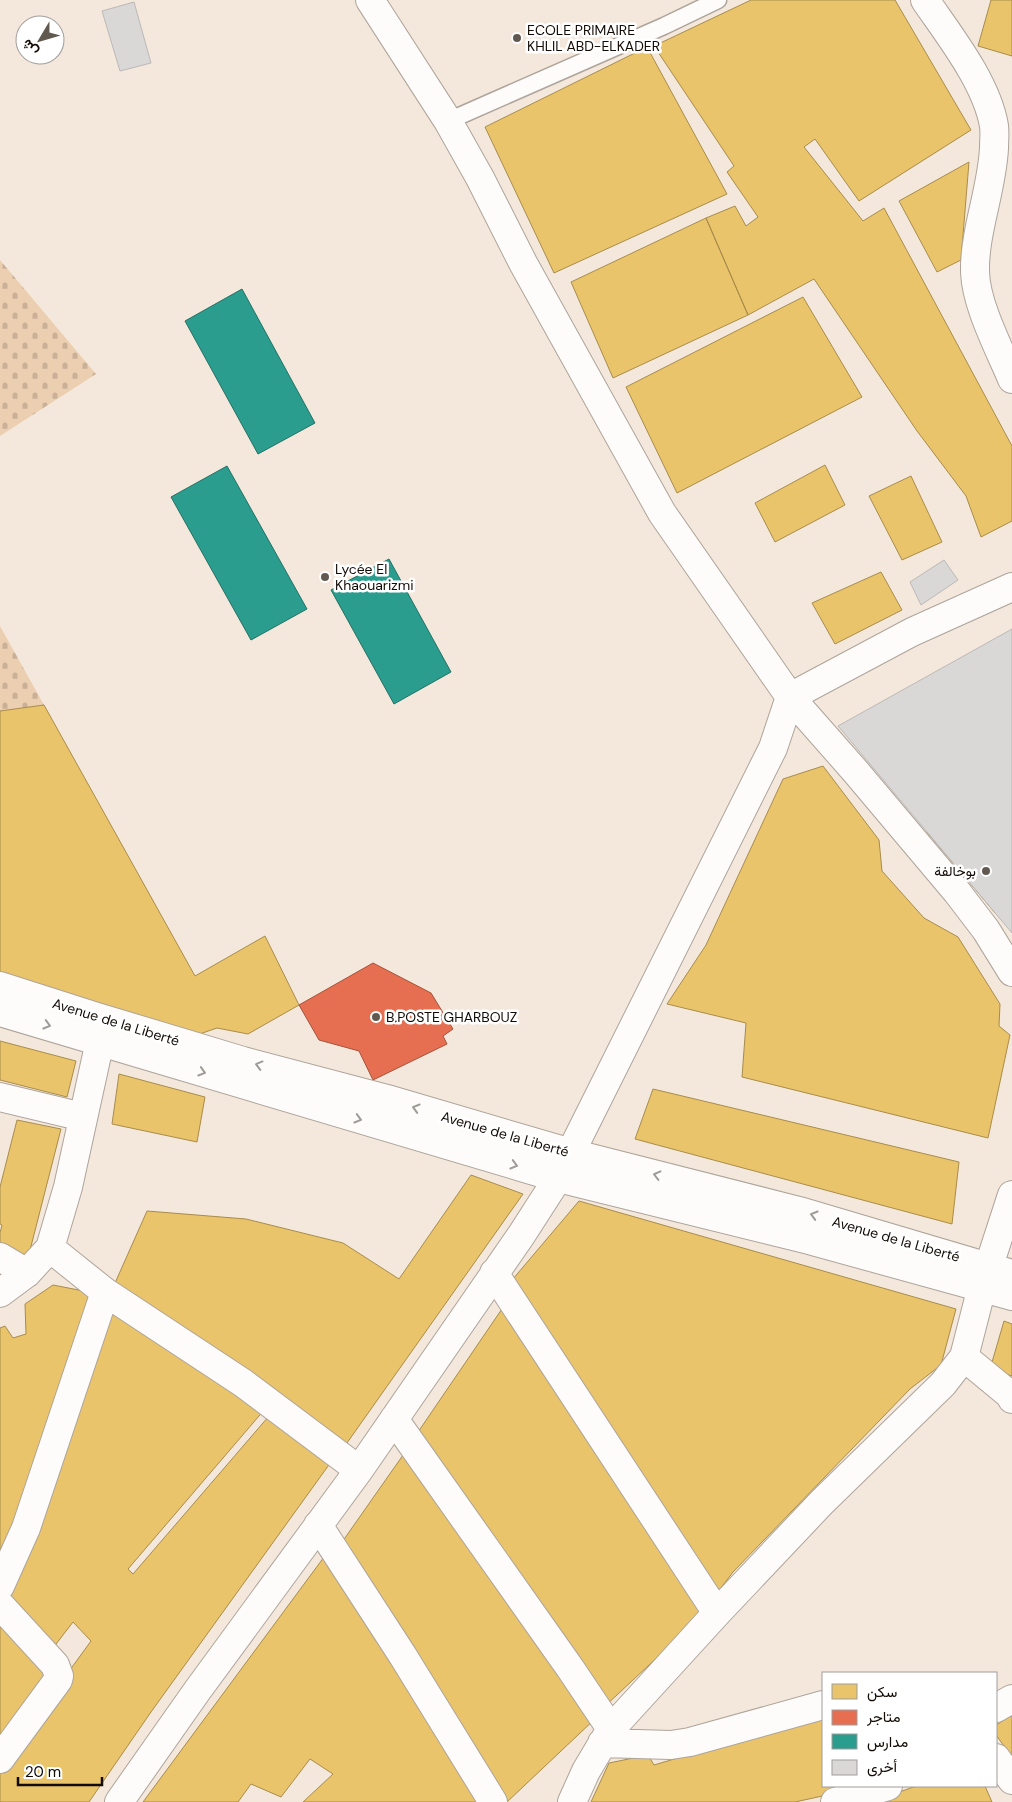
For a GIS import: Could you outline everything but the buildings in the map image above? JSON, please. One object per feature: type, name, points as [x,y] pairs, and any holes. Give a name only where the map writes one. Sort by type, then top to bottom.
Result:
[{"type":"street","points":[[370,0],[448,121],[480,178],[523,264],[662,513],[790,697],[957,892],[986,930],[1012,972]]},
{"type":"street","points":[[925,0],[958,49],[987,98],[994,127],[993,167],[977,248],[975,272],[978,296],[1012,379]]},
{"type":"street","points":[[120,1802],[197,1691],[359,1470],[558,1178],[773,748],[790,697],[912,632],[1012,587]]},
{"type":"street","name":"Avenue de la Liberté","points":[[0,986],[234,1058],[387,1099],[571,1153],[799,1210],[994,1276],[1012,1296]]},
{"type":"street","name":"Avenue de la Liberté","points":[[0,1012],[100,1040],[242,1085],[558,1178],[809,1240],[994,1276]]},
{"type":"street","points":[[0,1293],[27,1273],[50,1248],[68,1187],[100,1040]]},
{"type":"street","points":[[0,1096],[83,1117]]},
{"type":"street","points":[[572,1802],[586,1770],[606,1736],[717,1612],[822,1502],[944,1384],[964,1357],[994,1276],[1012,1195]]},
{"type":"street","points":[[50,1248],[105,1292],[243,1383],[359,1470]]},
{"type":"street","points":[[0,1257],[27,1273]]},
{"type":"street","points":[[494,1273],[717,1612]]},
{"type":"street","points":[[0,1586],[26,1528],[105,1292]]},
{"type":"street","points":[[964,1357],[1011,1396]]},
{"type":"street","points":[[394,1420],[570,1668],[606,1736]]},
{"type":"street","points":[[318,1525],[403,1656],[493,1802]]},
{"type":"street","points":[[0,1604],[54,1665],[59,1676],[58,1680],[0,1759]]},
{"type":"street","points":[[997,1707],[1012,1699]]},
{"type":"street","points":[[606,1736],[671,1745],[690,1742],[822,1705]]},
{"type":"street","points":[[997,1759],[1012,1780]]},
{"type":"street","points":[[835,1802],[885,1787]]},
{"type":"lane","points":[[448,121],[655,30],[718,0]]},
{"type":"green space","points":[[0,260],[96,374],[0,436]]},
{"type":"green space","points":[[0,626],[44,705],[0,711]]},
{"type":"place","name":"ECOLE PRIMAIRE KHLIL ABD-ELKADER","points":[[517,38]]},
{"type":"place","name":"Lycée El Khaouarizmi","points":[[325,577]]},
{"type":"place","name":"بوخالفة","points":[[986,871]]},
{"type":"place","name":"B.POSTE GHARBOUZ","points":[[376,1017]]}]
